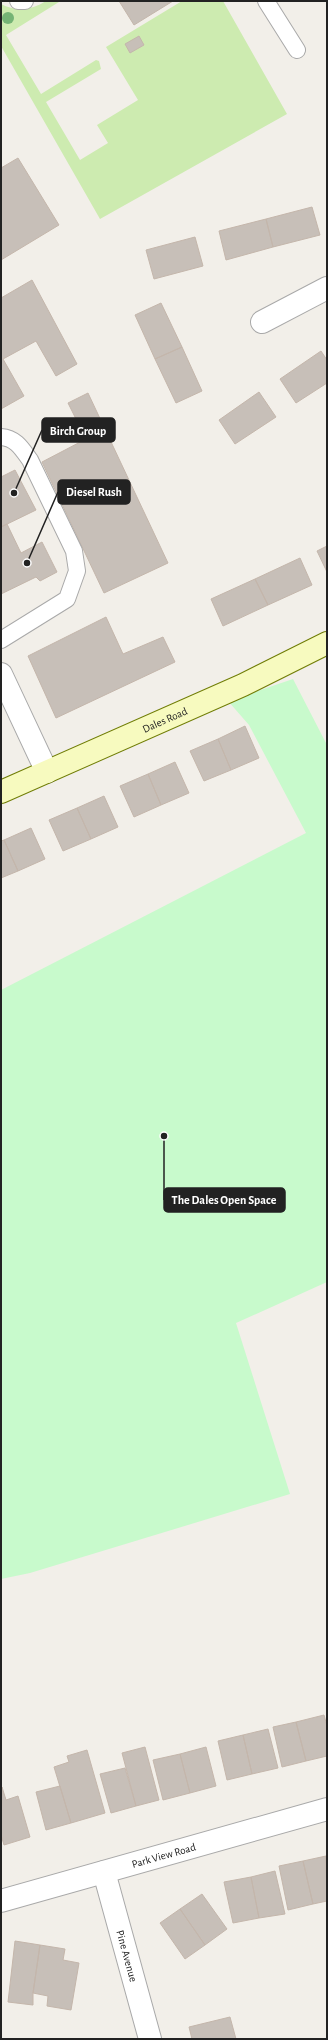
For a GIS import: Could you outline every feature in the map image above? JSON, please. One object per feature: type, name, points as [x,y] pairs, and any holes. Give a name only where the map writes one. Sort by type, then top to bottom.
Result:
[{"type":"street","points":[[262,322],[327,288]]},
{"type":"street","name":"Dales Road","points":[[1,792],[244,685],[327,643]]},
{"type":"street","points":[[1,674],[47,772]]},
{"type":"street","name":"Park View Road","points":[[1,1901],[327,1809]]},
{"type":"street","name":"Pine Avenue","points":[[104,1872],[150,2039]]},
{"type":"lane","points":[[18,1],[25,1]]},
{"type":"lane","points":[[266,1],[296,50]]},
{"type":"lane","points":[[1,438],[10,438],[20,447],[30,460],[74,551],[77,571],[67,599],[1,640]]},
{"type":"green space","points":[[46,1],[59,2],[6,35],[41,94],[96,60],[99,61],[101,69],[46,102],[80,160],[108,143],[97,125],[138,100],[106,47],[182,1],[223,1],[287,114],[100,219],[1,46],[1,4],[7,7],[24,9]]},
{"type":"green space","points":[[293,679],[327,745],[327,1282],[236,1323],[290,1494],[30,1573],[1,1579],[1,990],[306,833],[249,725],[228,701]]},
{"type":"building","points":[[119,1],[173,1],[134,25]]},
{"type":"building","points":[[139,36],[144,45],[130,53],[125,44]]},
{"type":"building","points":[[18,158],[59,225],[1,260],[1,168]]},
{"type":"building","points":[[312,207],[320,235],[273,247],[266,219]]},
{"type":"building","points":[[266,219],[273,247],[226,260],[219,231]]},
{"type":"building","points":[[195,237],[203,266],[154,279],[146,250]]},
{"type":"building","points":[[32,280],[77,364],[56,376],[36,341],[3,359],[24,396],[1,409],[1,298]]},
{"type":"building","points":[[161,303],[182,347],[155,359],[135,315]]},
{"type":"building","points":[[182,347],[202,391],[176,403],[155,359]]},
{"type":"building","points":[[321,351],[327,360],[327,383],[296,403],[280,379]]},
{"type":"building","points":[[259,392],[276,417],[235,444],[219,420]]},
{"type":"building","points":[[88,393],[168,563],[104,593],[42,462],[86,439],[68,403]]},
{"type":"building","points":[[15,470],[36,510],[1,527],[1,477]]},
{"type":"building","points":[[7,524],[21,553],[42,542],[57,572],[40,581],[36,577],[1,594],[1,527]]},
{"type":"building","points":[[327,546],[327,572],[317,551]]},
{"type":"building","points":[[300,558],[312,585],[268,605],[255,579]]},
{"type":"building","points":[[255,579],[268,605],[223,626],[211,599]]},
{"type":"building","points":[[106,617],[123,654],[163,637],[175,662],[56,718],[28,656]]},
{"type":"building","points":[[245,726],[259,758],[231,770],[218,739]]},
{"type":"building","points":[[218,739],[231,770],[204,781],[190,751]]},
{"type":"building","points":[[175,762],[189,793],[161,805],[148,774]]},
{"type":"building","points":[[148,774],[161,805],[134,817],[120,786]]},
{"type":"building","points":[[104,796],[118,827],[91,839],[77,808]]},
{"type":"building","points":[[77,808],[91,839],[63,851],[49,820]]},
{"type":"building","points":[[31,828],[45,859],[18,871],[4,840]]},
{"type":"building","points":[[4,840],[18,871],[1,878],[1,841]]},
{"type":"building","points":[[324,1715],[327,1726],[327,1756],[306,1761],[296,1722]]},
{"type":"building","points":[[296,1722],[306,1761],[282,1767],[273,1727]]},
{"type":"building","points":[[268,1729],[278,1768],[252,1774],[243,1735]]},
{"type":"building","points":[[243,1735],[252,1774],[227,1780],[218,1741]]},
{"type":"building","points":[[145,1747],[159,1800],[136,1806],[122,1753]]},
{"type":"building","points":[[206,1747],[216,1786],[190,1793],[180,1754]]},
{"type":"building","points":[[87,1750],[105,1813],[71,1823],[54,1767],[69,1762],[67,1756]]},
{"type":"building","points":[[180,1754],[190,1793],[163,1800],[153,1760]]},
{"type":"building","points":[[125,1768],[136,1806],[111,1813],[100,1774]]},
{"type":"building","points":[[60,1786],[71,1823],[46,1830],[36,1792]]},
{"type":"building","points":[[2,1787],[6,1800],[18,1796],[30,1837],[4,1845],[1,1835]]},
{"type":"building","points":[[326,1856],[327,1901],[313,1904],[303,1861]]},
{"type":"building","points":[[303,1861],[313,1904],[288,1910],[279,1866]]},
{"type":"building","points":[[275,1871],[285,1914],[259,1918],[251,1877]]},
{"type":"building","points":[[251,1877],[259,1918],[233,1923],[224,1882]]},
{"type":"building","points":[[202,1894],[227,1929],[205,1945],[180,1909]]},
{"type":"building","points":[[180,1909],[205,1945],[185,1959],[160,1923]]},
{"type":"building","points":[[15,1941],[40,1945],[33,1993],[33,2005],[8,2002]]},
{"type":"building","points":[[40,1945],[65,1949],[63,1960],[79,1963],[71,2010],[47,2006],[48,1996],[33,1993]]},
{"type":"building","points":[[230,2017],[236,2039],[192,2039],[189,2027]]},
{"type":"place","name":"Birch Group","points":[[14,493]]},
{"type":"place","name":"Diesel Rush","points":[[27,563]]},
{"type":"place","name":"The Dales Open Space","points":[[164,1136]]}]
